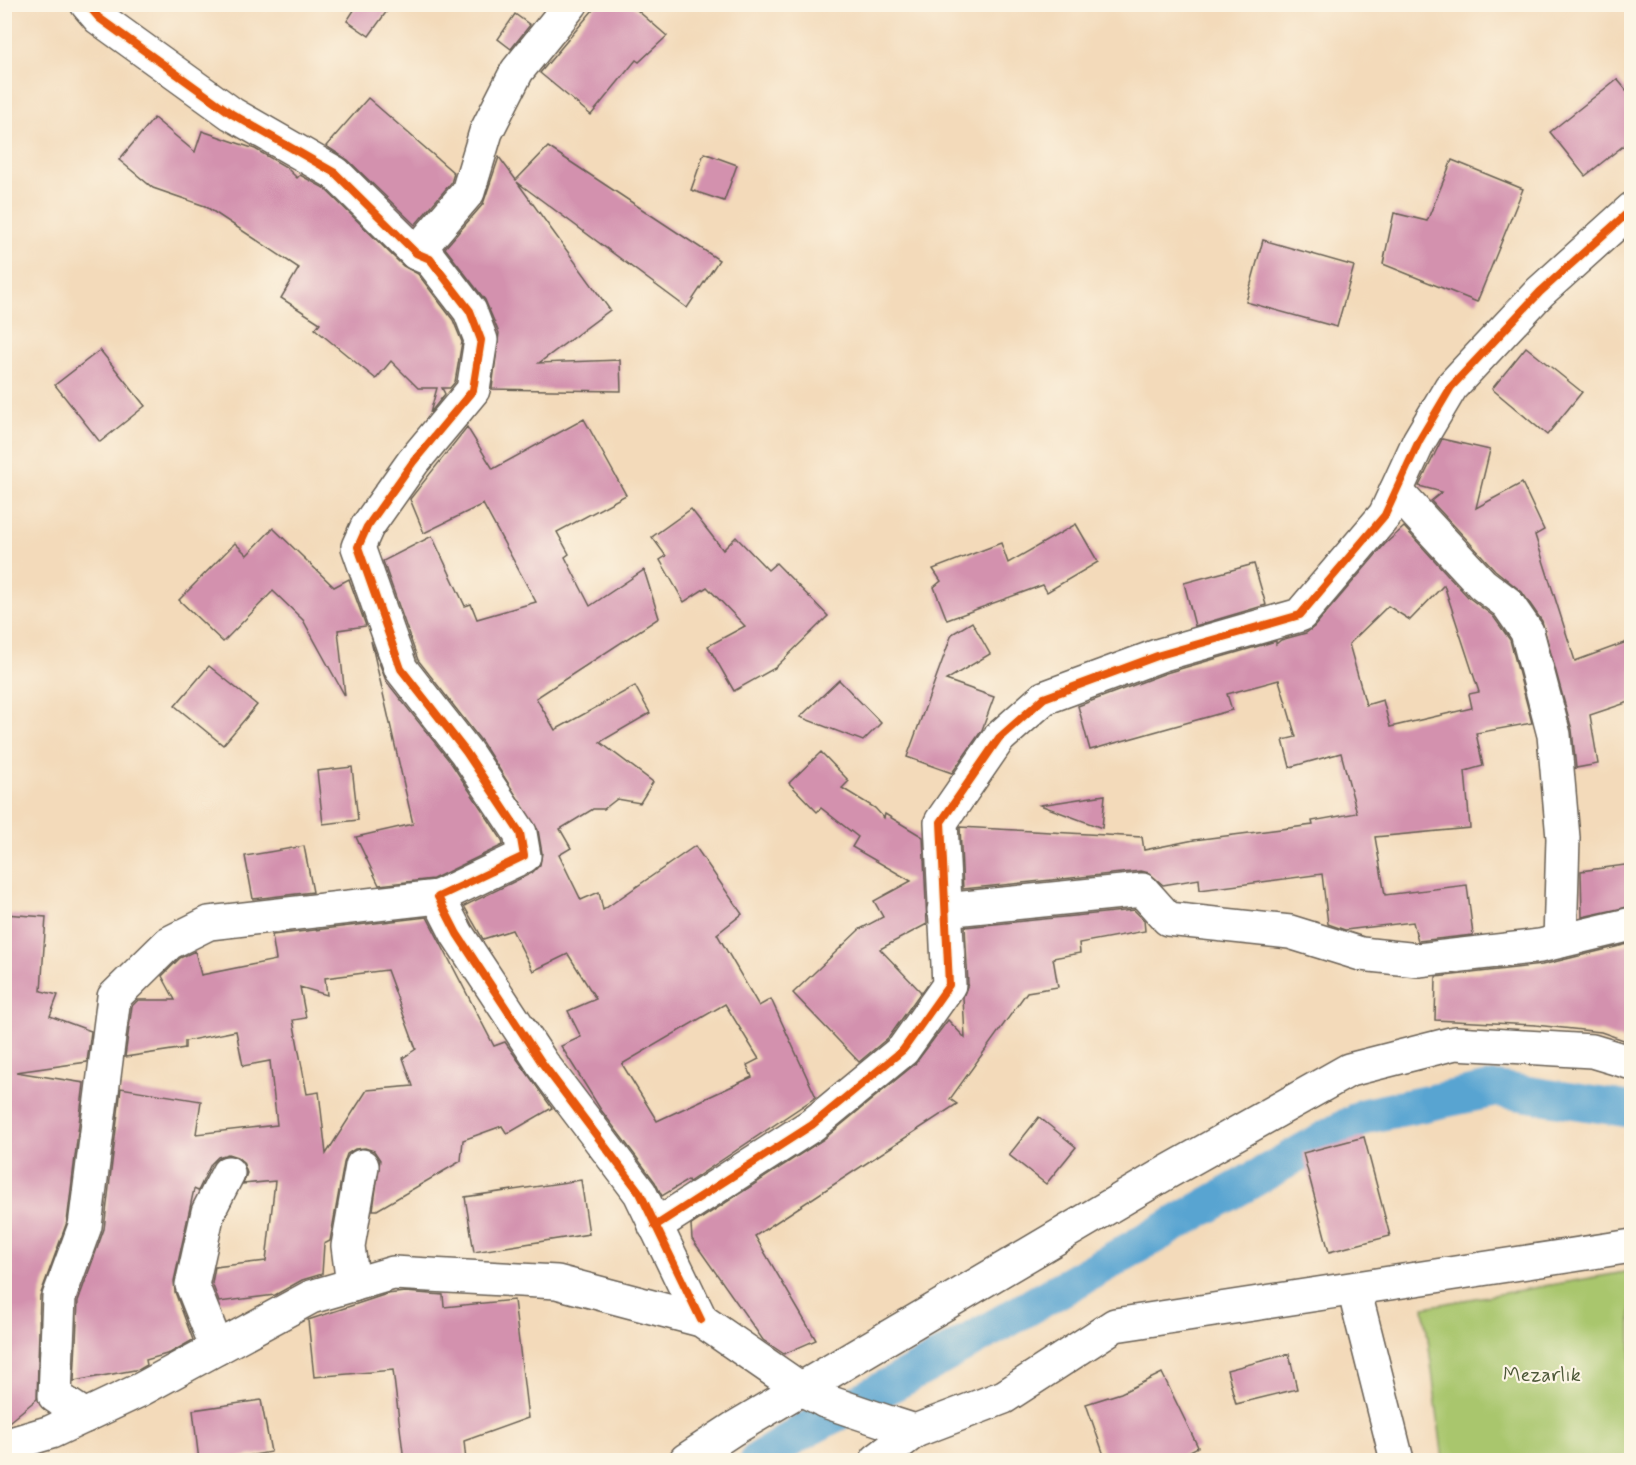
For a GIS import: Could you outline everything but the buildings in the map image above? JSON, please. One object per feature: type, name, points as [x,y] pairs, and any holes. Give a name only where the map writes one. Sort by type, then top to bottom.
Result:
[{"type":"street","points":[[85,1416],[55,1396],[59,1297],[85,1226],[114,997],[169,943],[209,923],[438,897],[524,856],[519,833],[514,824],[466,752],[401,669],[358,547],[367,527],[413,462],[473,390],[481,340],[470,311],[430,259],[416,253],[335,173],[232,114],[99,18],[87,4]]},
{"type":"street","points":[[416,253],[468,192],[486,132],[517,70],[571,4]]},
{"type":"street","points":[[655,1226],[812,1125],[903,1050],[949,986],[941,822],[999,738],[1044,698],[1160,655],[1300,615],[1385,515],[1419,441],[1451,387],[1540,292],[1632,209]]},
{"type":"street","points":[[1396,491],[1482,584],[1507,603],[1527,632],[1554,735],[1563,838],[1560,941]]},
{"type":"street","points":[[944,910],[1142,890],[1168,919],[1290,932],[1361,954],[1418,960],[1560,941],[1632,924]]},
{"type":"street","points":[[438,897],[457,934],[542,1063],[640,1193],[701,1320]]},
{"type":"street","points":[[686,1461],[813,1395],[1166,1173],[1349,1070],[1455,1043],[1592,1051],[1632,1063]]},
{"type":"street","points":[[353,1285],[348,1246],[362,1166]]},
{"type":"street","points":[[217,1348],[192,1285],[208,1212],[228,1173]]},
{"type":"street","points":[[6,1451],[85,1416],[311,1297],[393,1273],[557,1282],[701,1320],[813,1395],[902,1427],[1004,1397],[1114,1326],[1632,1246]]},
{"type":"street","points":[[1354,1290],[1397,1461]]},
{"type":"street","points":[[877,1461],[902,1427]]},
{"type":"green space","name":"Mezarlık","points":[[1631,1271],[1631,1460],[1443,1460],[1424,1307]]},
{"type":"waterway","points":[[758,1460],[804,1431],[926,1366],[1365,1116],[1496,1089],[1632,1110]]},
{"type":"cycle path","points":[[87,4],[99,18],[232,114],[335,173],[416,253],[430,259],[470,311],[481,340],[473,390],[413,462],[367,527],[358,547],[401,669],[466,752],[520,833],[524,856],[438,897],[457,934],[542,1063],[640,1193],[701,1320]]},
{"type":"cycle path","points":[[655,1226],[812,1125],[903,1050],[949,985],[941,822],[999,738],[1044,698],[1160,655],[1300,615],[1385,515],[1419,441],[1451,387],[1540,292],[1632,209]]}]
